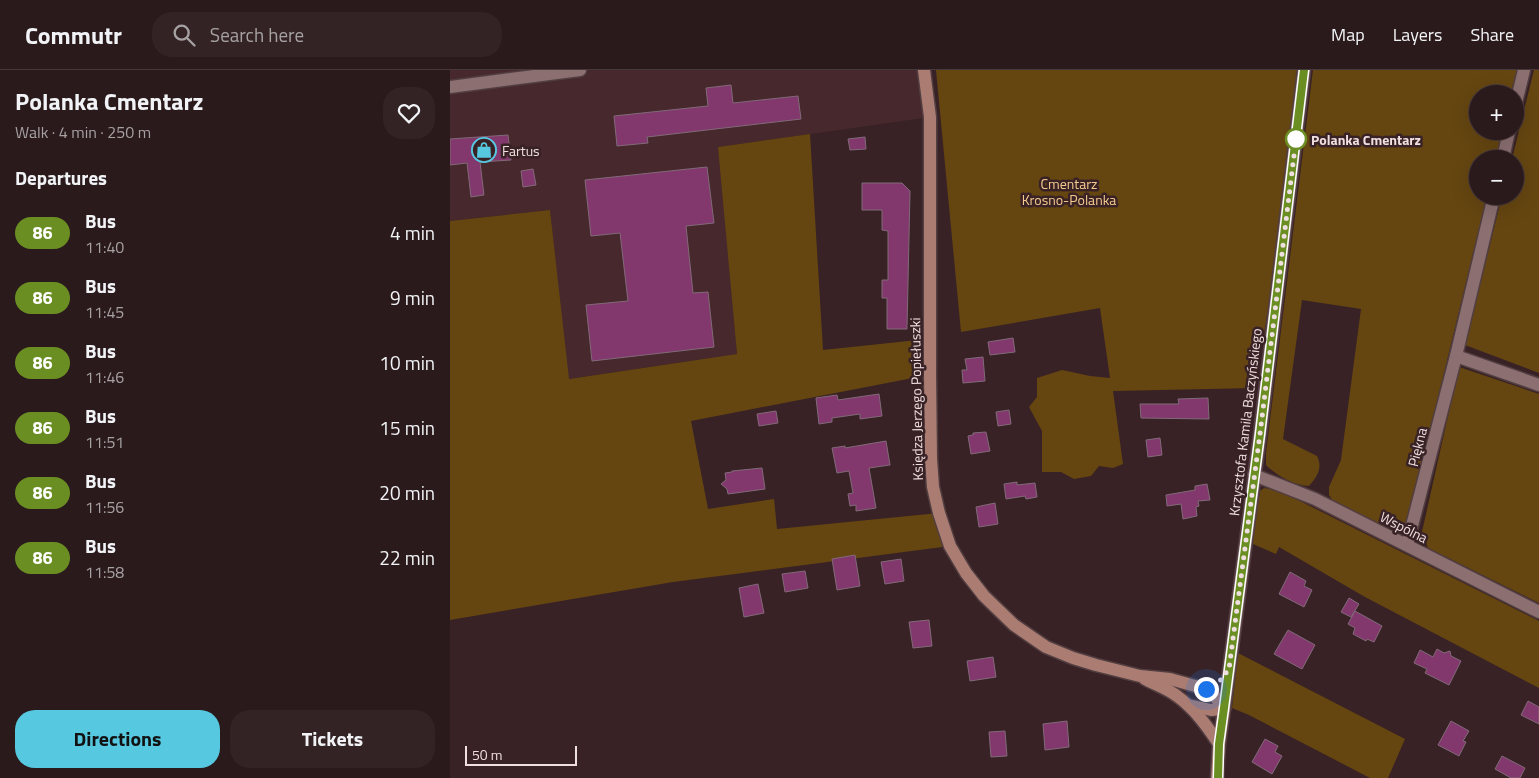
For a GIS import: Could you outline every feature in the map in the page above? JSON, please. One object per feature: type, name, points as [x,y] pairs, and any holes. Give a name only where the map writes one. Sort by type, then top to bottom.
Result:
[{"type":"street","points":[[450,87],[580,70]]},
{"type":"street","name":"Księdza Jerzego Popiełuszki","points":[[924,70],[930,117],[931,459],[933,487],[950,546],[966,573],[984,596],[1014,625],[1046,647],[1072,658],[1140,676],[1170,679],[1206,689]]},
{"type":"street","name":"Krzysztofa Kamila Baczyńskiego","points":[[1218,778],[1219,744],[1304,70]]},
{"type":"street","points":[[1520,85],[1524,70]]},
{"type":"street","name":"Piękna","points":[[1407,545],[1456,356],[1492,205]]},
{"type":"street","points":[[1456,356],[1539,384]]},
{"type":"street","name":"Wspólna","points":[[1254,475],[1315,499],[1539,612]]},
{"type":"street","points":[[1206,689],[1216,686],[1229,669]]},
{"type":"street","name":"Księdza Jerzego Popiełuszki","points":[[1140,676],[1176,695],[1188,705],[1204,722],[1219,744]]},
{"type":"street","points":[[1188,705],[1211,710],[1224,708],[1206,689]]},
{"type":"shaded area","points":[[450,70],[922,70],[930,117],[719,147],[737,354],[568,379],[550,210],[450,221]]},
{"type":"green space","name":"Cmentarz Krosno-Polanka","points":[[936,70],[1300,70],[1273,279],[1255,388],[1113,391],[1123,464],[1113,468],[1099,466],[1091,476],[1074,479],[1061,472],[1042,472],[1042,431],[1029,407],[1037,397],[1037,378],[1062,370],[1110,378],[1100,308],[961,332]]},
{"type":"green space","points":[[1313,70],[1517,70],[1513,85],[1469,85],[1469,140],[1500,140],[1498,150],[1469,150],[1469,205],[1485,205],[1407,525],[1401,531],[1395,531],[1333,501],[1329,495],[1329,487],[1341,460],[1361,309],[1302,300],[1283,439],[1317,456],[1319,468],[1317,476],[1309,486],[1286,479],[1266,465]]},
{"type":"green space","points":[[1534,70],[1539,70],[1539,373],[1465,345],[1500,205],[1524,205],[1524,150],[1514,150],[1517,140],[1524,140],[1524,110]]},
{"type":"green space","points":[[810,134],[823,350],[918,340],[918,377],[691,421],[708,509],[774,499],[777,529],[939,513],[950,546],[673,582],[450,620],[450,221],[550,210],[569,379],[737,354],[718,147]]},
{"type":"green space","points":[[1459,367],[1539,394],[1539,603],[1428,548],[1422,532]]},
{"type":"green space","points":[[1264,488],[1278,490],[1539,621],[1539,688],[1365,597],[1279,547],[1276,554],[1253,544],[1260,491]]},
{"type":"green space","points":[[1238,653],[1405,739],[1388,778],[1370,778],[1232,708]]},
{"type":"building","points":[[731,85],[733,103],[798,96],[801,119],[647,137],[648,143],[617,146],[614,116],[708,106],[706,88]]},
{"type":"building","points":[[508,135],[511,160],[480,162],[484,195],[471,197],[467,163],[450,165],[450,139]]},
{"type":"building","points":[[865,137],[866,149],[850,150],[848,139]]},
{"type":"building","points":[[707,167],[714,223],[686,226],[693,293],[708,292],[714,347],[592,361],[586,305],[628,301],[620,233],[591,236],[585,180]]},
{"type":"building","points":[[533,169],[536,185],[523,187],[521,171]]},
{"type":"building","points":[[862,183],[902,183],[910,191],[907,329],[887,329],[887,298],[882,298],[882,280],[888,280],[888,231],[882,230],[882,210],[862,210]]},
{"type":"building","points":[[1013,338],[1015,352],[990,355],[988,342]]},
{"type":"building","points":[[983,357],[985,381],[963,383],[962,370],[967,370],[965,359]]},
{"type":"building","points":[[879,394],[882,416],[860,419],[860,414],[832,418],[832,422],[819,424],[816,398],[837,395],[838,400]]},
{"type":"building","points":[[1208,398],[1209,419],[1141,418],[1140,404],[1179,404],[1178,399]]},
{"type":"building","points":[[1009,410],[1011,424],[998,426],[996,412]]},
{"type":"building","points":[[776,411],[778,423],[759,426],[757,414]]},
{"type":"building","points":[[986,432],[990,451],[971,454],[968,436],[973,435],[973,433]]},
{"type":"building","points":[[1160,438],[1162,455],[1148,457],[1146,440]]},
{"type":"building","points":[[886,441],[890,465],[869,468],[876,508],[856,511],[856,505],[850,506],[848,494],[853,493],[849,471],[837,473],[832,448],[845,446],[845,448]]},
{"type":"building","points":[[762,468],[765,489],[728,494],[727,489],[721,484],[726,480],[725,473]]},
{"type":"building","points":[[1017,482],[1017,485],[1035,483],[1037,497],[1026,499],[1025,496],[1006,499],[1004,484]]},
{"type":"building","points":[[1207,484],[1210,500],[1198,501],[1199,506],[1196,507],[1197,516],[1183,519],[1181,504],[1167,506],[1166,495],[1195,490],[1195,486]]},
{"type":"building","points":[[995,503],[998,524],[979,527],[976,507]]},
{"type":"building","points":[[855,555],[860,586],[837,590],[832,559]]},
{"type":"building","points":[[901,559],[904,581],[885,584],[881,562]]},
{"type":"building","points":[[805,571],[808,588],[785,592],[782,574]]},
{"type":"building","points":[[1290,572],[1306,581],[1304,586],[1312,590],[1304,607],[1279,594]]},
{"type":"building","points":[[758,584],[764,613],[744,617],[739,588]]},
{"type":"building","points":[[1349,598],[1359,604],[1351,617],[1341,612]]},
{"type":"building","points":[[1355,611],[1382,626],[1374,642],[1367,639],[1366,641],[1353,634],[1355,628],[1348,624]]},
{"type":"building","points":[[929,620],[932,646],[913,648],[909,622]]},
{"type":"building","points":[[1288,630],[1315,645],[1302,669],[1274,654]]},
{"type":"building","points":[[1437,649],[1444,653],[1450,651],[1451,656],[1461,661],[1449,685],[1425,673],[1427,669],[1414,663],[1420,650],[1433,657]]},
{"type":"building","points":[[993,657],[996,677],[970,681],[967,661]]},
{"type":"building","points":[[1528,701],[1539,707],[1539,724],[1521,715]]},
{"type":"building","points":[[1067,721],[1069,747],[1045,750],[1043,724]]},
{"type":"building","points":[[1451,721],[1469,731],[1463,741],[1466,742],[1459,756],[1438,745]]},
{"type":"building","points":[[1005,731],[1007,756],[991,757],[989,732]]},
{"type":"building","points":[[1265,739],[1278,746],[1275,752],[1282,756],[1272,774],[1252,762]]},
{"type":"building","points":[[1502,756],[1525,768],[1520,778],[1511,778],[1495,769]]},
{"type":"bus line","name":"86","points":[[1218,778],[1219,744],[1260,434],[1264,388],[1276,305],[1304,70]]},
{"type":"place","name":"Polanka Cmentarz","points":[[1296,139]]},
{"type":"place","name":"Fartus","points":[[484,150]]},
{"type":"route","points":[[1206,689],[1216,686],[1229,669],[1296,139]]}]
